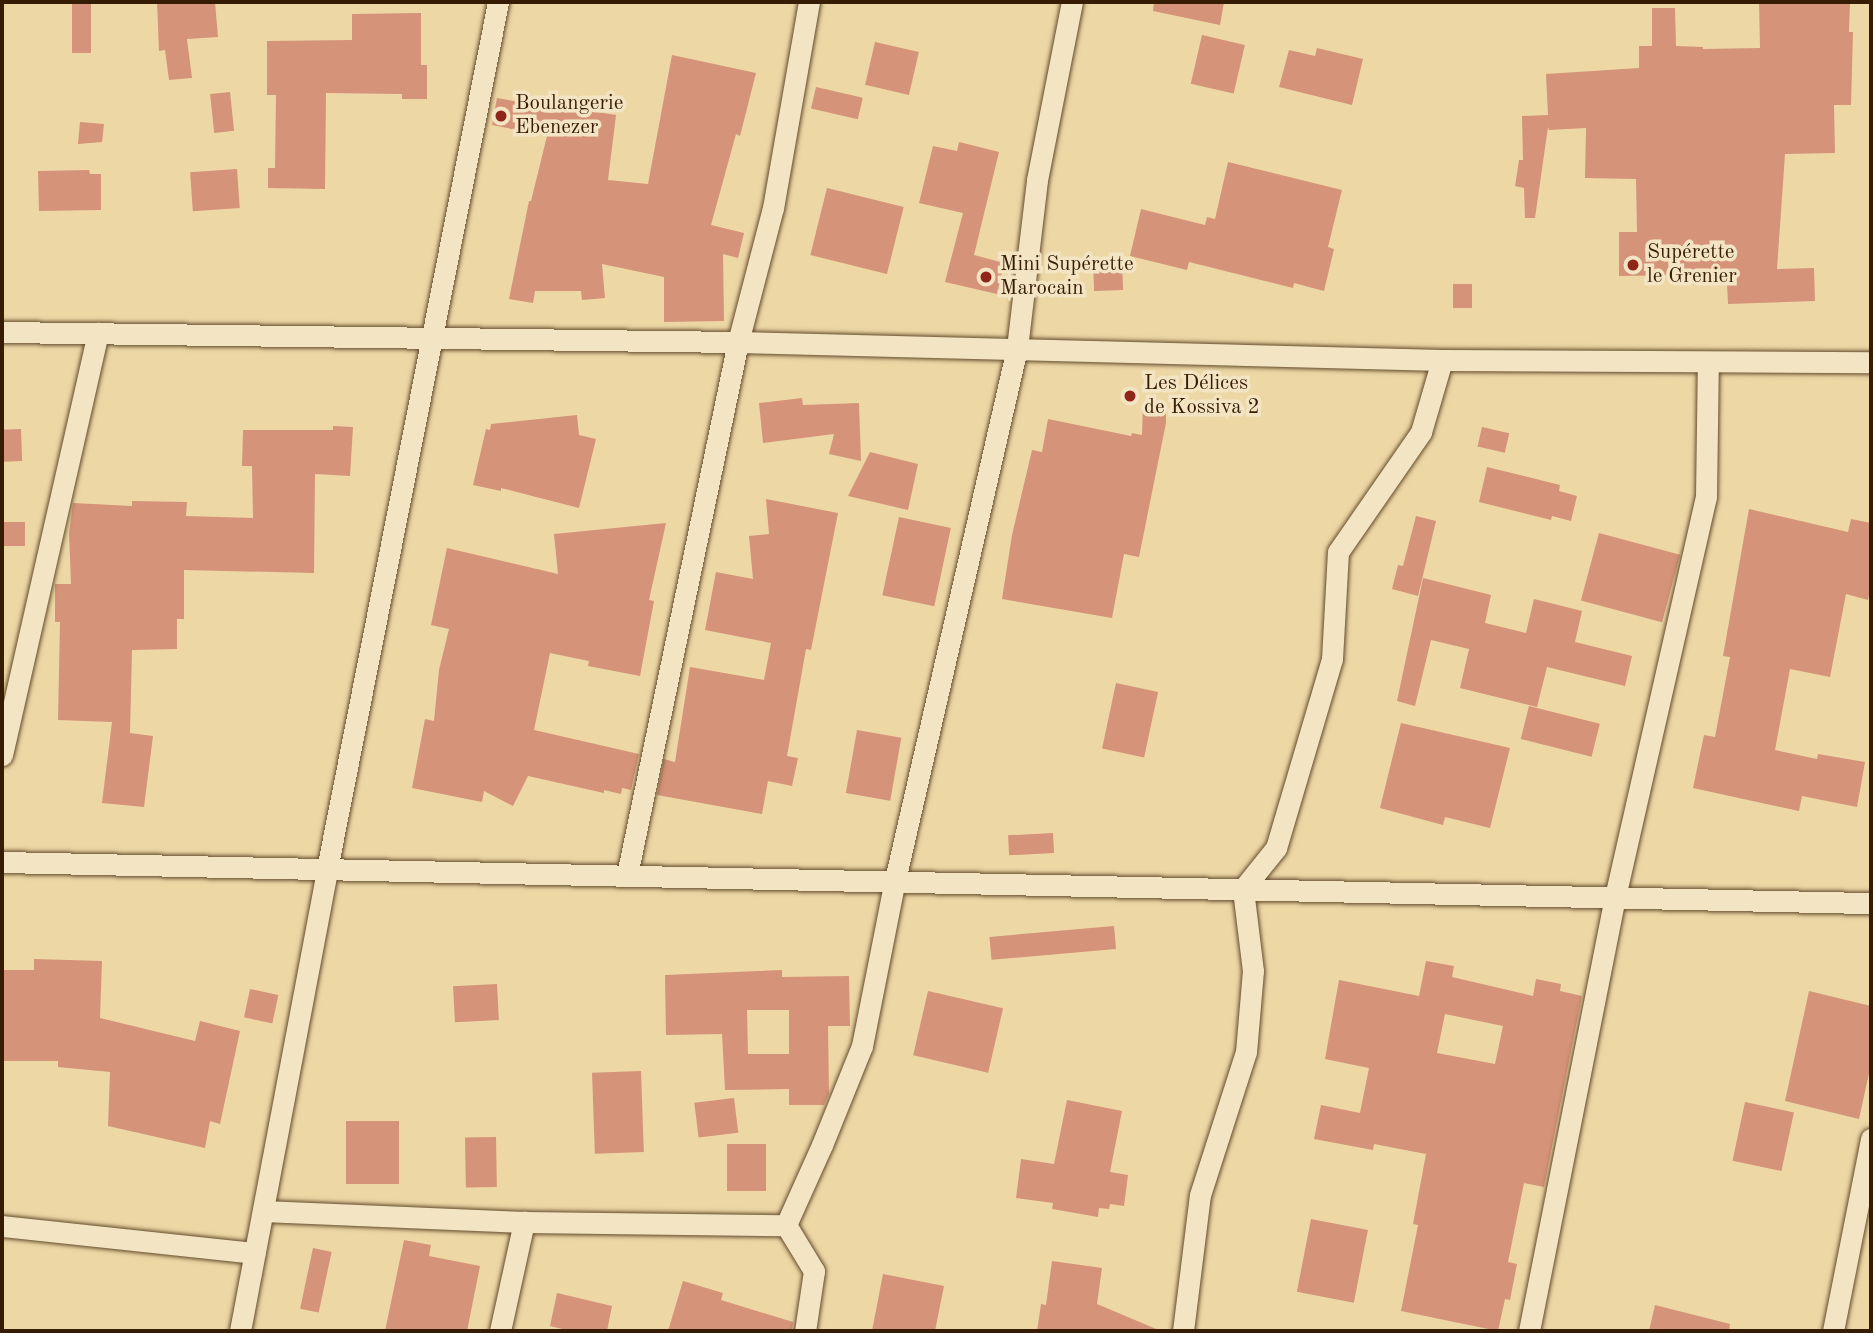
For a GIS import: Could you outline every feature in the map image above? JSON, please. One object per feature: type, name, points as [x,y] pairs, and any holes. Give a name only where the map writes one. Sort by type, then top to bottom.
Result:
[{"type":"street","points":[[240,1331],[327,869],[498,2]]},
{"type":"street","points":[[627,875],[738,342],[773,208],[809,2]]},
{"type":"street","points":[[786,1225],[862,1046],[895,880],[1017,348],[1037,180],[1072,2]]},
{"type":"street","points":[[2,332],[738,342],[1442,360],[1871,362]]},
{"type":"street","points":[[2,755],[99,333]]},
{"type":"street","points":[[1183,1331],[1199,1195],[1246,1052],[1253,971],[1243,889],[1276,848],[1332,659],[1338,552],[1421,432],[1442,360]]},
{"type":"street","points":[[1530,1331],[1615,898],[1706,497],[1708,362]]},
{"type":"street","points":[[2,862],[1871,903]]},
{"type":"street","points":[[1833,1331],[1871,1139]]},
{"type":"street","points":[[263,1211],[524,1222],[786,1225]]},
{"type":"street","points":[[500,1331],[524,1222]]},
{"type":"street","points":[[786,1225],[814,1272],[805,1331]]},
{"type":"street","points":[[2,1226],[255,1253]]},
{"type":"building","points":[[72,2],[91,2],[91,53],[72,53]]},
{"type":"building","points":[[157,2],[215,2],[218,37],[187,39],[192,78],[169,80],[165,50],[159,51]]},
{"type":"building","points":[[1154,2],[1224,2],[1220,25],[1153,11]]},
{"type":"building","points":[[1759,2],[1850,2],[1849,32],[1853,32],[1851,105],[1834,105],[1835,153],[1785,154],[1777,269],[1814,268],[1815,301],[1728,304],[1727,283],[1693,285],[1693,275],[1619,276],[1619,232],[1637,232],[1636,179],[1585,178],[1586,128],[1549,130],[1548,127],[1535,218],[1525,218],[1524,188],[1515,186],[1519,160],[1523,160],[1522,116],[1548,115],[1546,74],[1639,68],[1639,46],[1652,46],[1652,8],[1675,8],[1676,46],[1703,49],[1760,48]]},
{"type":"building","points":[[421,13],[421,65],[427,65],[427,99],[402,99],[402,94],[326,93],[325,189],[268,188],[268,168],[275,168],[276,95],[267,95],[267,41],[352,40],[352,14]]},
{"type":"building","points":[[1202,35],[1245,45],[1234,94],[1191,84]]},
{"type":"building","points":[[875,42],[919,52],[909,95],[865,85]]},
{"type":"building","points":[[1317,48],[1363,59],[1352,105],[1279,87],[1289,50],[1315,56]]},
{"type":"building","points":[[672,55],[756,73],[740,136],[736,134],[711,225],[744,233],[738,258],[723,254],[724,321],[664,322],[664,277],[602,264],[605,298],[582,300],[581,291],[535,291],[533,303],[509,299],[529,201],[547,136],[492,125],[497,98],[552,108],[553,105],[616,115],[608,180],[648,184]]},
{"type":"building","points":[[816,87],[863,98],[858,119],[811,108]]},
{"type":"building","points":[[230,92],[234,131],[214,133],[210,94]]},
{"type":"building","points":[[80,122],[104,124],[102,142],[78,144]]},
{"type":"building","points":[[959,142],[999,152],[974,255],[1004,263],[997,294],[945,282],[963,213],[919,203],[933,146],[957,151]]},
{"type":"building","points":[[1228,162],[1342,190],[1328,247],[1334,249],[1324,291],[1294,283],[1293,288],[1189,262],[1187,270],[1130,256],[1141,209],[1205,225],[1207,217],[1215,219]]},
{"type":"building","points":[[237,169],[240,208],[193,211],[190,172]]},
{"type":"building","points":[[89,170],[90,174],[101,174],[101,210],[39,211],[38,171]]},
{"type":"building","points":[[827,188],[904,207],[887,274],[810,255]]},
{"type":"building","points":[[1122,259],[1123,290],[1094,291],[1093,260]]},
{"type":"building","points":[[1453,284],[1472,284],[1472,308],[1453,308]]},
{"type":"building","points":[[802,398],[803,405],[859,403],[861,461],[829,454],[834,434],[763,443],[759,403]]},
{"type":"building","points":[[1143,403],[1166,403],[1166,423],[1139,557],[1124,554],[1112,618],[1002,599],[1012,535],[1032,450],[1042,452],[1048,419],[1131,436],[1132,433],[1142,435]]},
{"type":"building","points":[[577,415],[579,435],[596,439],[579,508],[501,488],[501,491],[473,485],[486,429],[490,430],[491,424]]},
{"type":"building","points":[[333,426],[353,427],[350,476],[315,474],[314,573],[184,570],[184,619],[177,619],[177,649],[132,650],[130,733],[153,736],[144,807],[102,803],[112,722],[58,720],[60,622],[55,622],[55,584],[71,584],[69,534],[73,503],[132,506],[132,501],[187,502],[186,516],[253,518],[252,466],[242,466],[243,430],[333,430]]},
{"type":"building","points":[[1482,427],[1509,433],[1505,453],[1478,446]]},
{"type":"building","points":[[21,429],[22,461],[3,462],[2,430]]},
{"type":"building","points":[[870,452],[918,464],[908,510],[848,496]]},
{"type":"building","points":[[1487,467],[1560,485],[1559,491],[1577,496],[1571,521],[1552,516],[1551,520],[1479,502]]},
{"type":"building","points":[[766,499],[838,513],[811,650],[806,649],[787,756],[798,758],[792,786],[768,781],[762,814],[657,795],[664,759],[675,762],[690,667],[764,680],[771,643],[705,630],[716,572],[753,579],[749,536],[769,534]]},
{"type":"building","points":[[1749,509],[1848,532],[1851,519],[1871,523],[1871,585],[1868,600],[1846,594],[1830,677],[1790,669],[1775,750],[1817,759],[1818,754],[1865,762],[1857,807],[1802,796],[1799,811],[1693,788],[1704,735],[1715,737],[1730,657],[1723,656]]},
{"type":"building","points":[[1416,516],[1436,521],[1418,596],[1392,589],[1398,565],[1403,566]]},
{"type":"building","points":[[899,517],[951,528],[934,606],[882,595]]},
{"type":"building","points":[[3,522],[25,522],[25,546],[3,546]]},
{"type":"building","points":[[666,523],[649,600],[654,601],[640,676],[588,666],[589,661],[550,653],[534,730],[639,754],[631,790],[622,788],[621,794],[604,790],[604,793],[528,776],[513,806],[484,791],[482,802],[412,788],[425,719],[434,721],[439,670],[449,629],[431,625],[447,548],[558,574],[554,534]]},
{"type":"building","points":[[1599,533],[1680,555],[1662,622],[1581,601]]},
{"type":"building","points":[[1423,578],[1491,595],[1485,623],[1526,633],[1534,599],[1582,611],[1575,642],[1632,656],[1625,686],[1547,667],[1537,707],[1460,688],[1469,649],[1431,640],[1415,706],[1397,701]]},
{"type":"building","points":[[1116,683],[1158,692],[1144,757],[1102,749]]},
{"type":"building","points":[[1529,706],[1600,724],[1592,757],[1521,739]]},
{"type":"building","points":[[1401,723],[1510,748],[1490,828],[1445,817],[1443,825],[1380,808]]},
{"type":"building","points":[[857,730],[901,738],[890,801],[846,793]]},
{"type":"building","points":[[1053,833],[1054,853],[1009,855],[1008,835]]},
{"type":"building","points":[[1114,926],[1116,949],[991,960],[989,937]]},
{"type":"building","points":[[34,959],[102,961],[100,1018],[195,1041],[200,1021],[240,1031],[220,1124],[210,1121],[205,1148],[108,1126],[110,1072],[58,1067],[58,1061],[2,1061],[2,970],[34,970]]},
{"type":"building","points":[[1426,961],[1454,966],[1452,977],[1533,996],[1536,979],[1561,984],[1560,991],[1582,996],[1544,1187],[1524,1183],[1508,1262],[1517,1264],[1510,1300],[1505,1299],[1498,1331],[1401,1311],[1418,1225],[1413,1224],[1426,1154],[1374,1144],[1373,1150],[1314,1139],[1321,1105],[1360,1113],[1369,1068],[1325,1059],[1339,980],[1419,996]],"holes":[[[1445,1014],[1503,1026],[1495,1064],[1437,1053]]]},
{"type":"building","points":[[782,970],[782,977],[849,976],[850,1026],[828,1026],[829,1094],[824,1105],[789,1105],[789,1089],[725,1090],[722,1034],[666,1035],[665,975]],"holes":[[[747,1010],[789,1010],[789,1054],[748,1054]]]},
{"type":"building","points":[[497,984],[499,1020],[455,1022],[453,986]]},
{"type":"building","points":[[250,989],[278,995],[272,1023],[244,1017]]},
{"type":"building","points":[[928,991],[1003,1008],[988,1073],[913,1055]]},
{"type":"building","points":[[1809,991],[1871,1006],[1871,1064],[1859,1119],[1785,1101]]},
{"type":"building","points":[[641,1071],[644,1152],[595,1154],[592,1073]]},
{"type":"building","points":[[734,1098],[738,1133],[699,1138],[694,1103]]},
{"type":"building","points":[[1067,1100],[1122,1111],[1110,1172],[1128,1175],[1124,1206],[1110,1204],[1109,1209],[1099,1208],[1098,1217],[1052,1209],[1053,1203],[1016,1198],[1021,1159],[1054,1164]]},
{"type":"building","points":[[1745,1102],[1794,1112],[1781,1171],[1733,1161]]},
{"type":"building","points":[[346,1121],[399,1121],[399,1184],[346,1184]]},
{"type":"building","points":[[496,1137],[497,1187],[466,1188],[465,1138]]},
{"type":"building","points":[[727,1144],[766,1144],[766,1191],[727,1191]]},
{"type":"building","points":[[1311,1219],[1368,1230],[1354,1303],[1297,1292]]},
{"type":"building","points":[[404,1240],[431,1245],[429,1256],[480,1266],[467,1331],[385,1331]]},
{"type":"building","points":[[313,1248],[332,1252],[319,1313],[300,1309]]},
{"type":"building","points":[[1052,1261],[1102,1268],[1097,1304],[1161,1331],[1037,1331],[1041,1304],[1046,1305]]},
{"type":"building","points":[[883,1274],[944,1286],[935,1331],[872,1331]]},
{"type":"building","points":[[683,1281],[723,1293],[721,1300],[793,1322],[792,1331],[668,1331]]},
{"type":"building","points":[[557,1293],[612,1306],[607,1331],[571,1331],[550,1326]]},
{"type":"building","points":[[1655,1305],[1730,1324],[1729,1331],[1649,1331]]},
{"type":"place","name":"Boulangerie Ebenezer","points":[[501,116]]},
{"type":"place","name":"Supérette le Grenier","points":[[1633,265]]},
{"type":"place","name":"Mini Supérette Marocain","points":[[986,277]]},
{"type":"place","name":"Les Délices de Kossiva 2","points":[[1130,396]]}]
